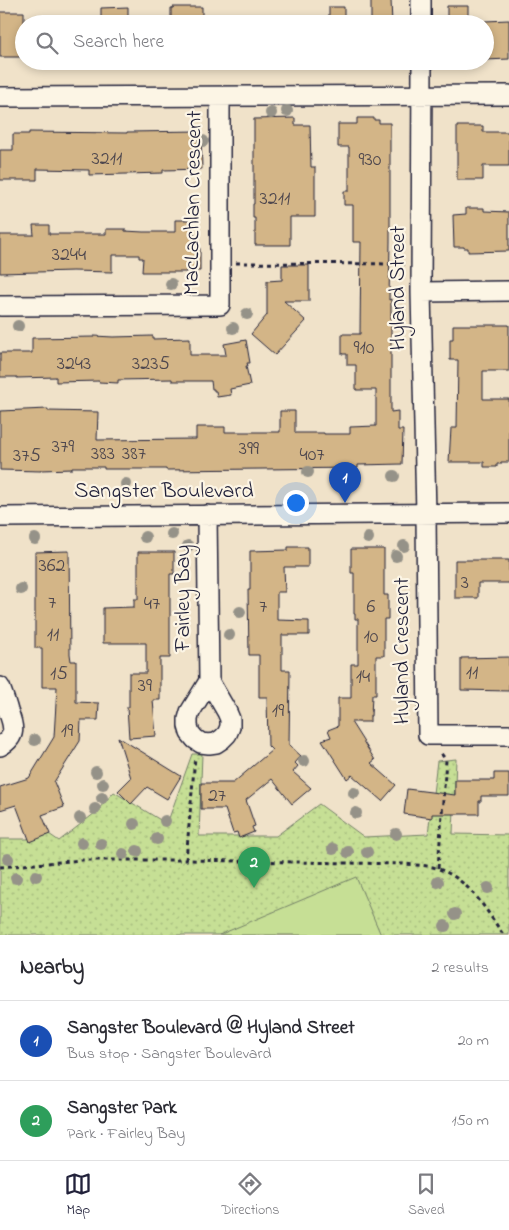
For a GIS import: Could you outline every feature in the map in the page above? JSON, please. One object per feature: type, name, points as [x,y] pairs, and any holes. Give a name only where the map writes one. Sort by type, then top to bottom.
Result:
[{"type":"street","points":[[421,0],[421,15]]},
{"type":"street","name":"Hyland Street","points":[[422,70],[421,292],[426,514]]},
{"type":"street","points":[[0,97],[509,95]]},
{"type":"street","name":"MacLachlan Crescent","points":[[0,306],[220,305],[220,97]]},
{"type":"street","points":[[421,292],[509,291]]},
{"type":"street","name":"Sangster Boulevard","points":[[0,517],[509,513]]},
{"type":"street","name":"Hyland Crescent","points":[[426,514],[428,735],[509,734]]},
{"type":"street","name":"Fairley Bay","points":[[208,515],[209,680],[230,719],[230,727],[227,734],[216,743],[208,744],[201,743],[190,733],[188,719],[190,712],[209,680]]},
{"type":"street","points":[[0,687],[13,724],[13,731],[6,743],[0,746]]},
{"type":"path","points":[[220,263],[421,264]]},
{"type":"path","points":[[428,735],[446,760],[438,868]]},
{"type":"path","points":[[186,860],[195,739]]},
{"type":"path","points":[[0,867],[82,860],[186,860],[404,864],[438,868],[459,880],[478,898],[502,934]]},
{"type":"green space","points":[[192,754],[202,754],[199,836],[276,836],[319,804],[364,837],[428,834],[437,761],[456,759],[453,834],[509,835],[509,935],[0,935],[0,839],[27,839],[49,834],[59,841],[95,813],[114,792],[167,824]]},
{"type":"green space","points":[[356,877],[381,935],[219,935]]},
{"type":"building","points":[[371,0],[391,0],[392,15],[371,15]]},
{"type":"building","points":[[447,6],[468,6],[468,15],[447,15]]},
{"type":"building","points":[[128,7],[128,15],[101,15],[101,8]]},
{"type":"building","points":[[202,7],[202,15],[171,15],[171,8]]},
{"type":"building","points":[[329,7],[344,7],[344,15],[329,15]]},
{"type":"building","points":[[0,12],[24,12],[24,15],[15,15],[15,57],[0,57]]},
{"type":"building","points":[[509,20],[509,59],[494,60],[494,21]]},
{"type":"building","points":[[295,118],[295,125],[310,125],[311,167],[315,167],[315,217],[290,217],[290,245],[255,245],[255,218],[253,218],[254,119]]},
{"type":"building","points":[[357,118],[374,118],[374,120],[379,120],[379,123],[390,123],[389,300],[391,299],[391,412],[398,411],[398,430],[403,430],[402,464],[358,465],[358,468],[166,470],[72,467],[72,469],[41,471],[0,470],[0,411],[48,409],[48,411],[98,412],[97,440],[196,439],[196,427],[225,427],[225,432],[280,432],[280,411],[295,411],[295,433],[350,434],[350,427],[376,426],[376,390],[356,390],[356,365],[347,365],[347,354],[342,354],[342,334],[360,334],[361,242],[353,242],[353,205],[344,205],[344,191],[349,191],[349,147],[338,147],[338,124],[357,124]]},
{"type":"building","points":[[457,126],[483,126],[483,132],[509,132],[509,166],[483,166],[483,180],[457,180]]},
{"type":"building","points":[[201,131],[202,169],[163,170],[163,173],[89,175],[89,170],[37,169],[37,180],[0,180],[0,150],[13,150],[13,134],[29,134],[29,132],[127,133]]},
{"type":"building","points":[[466,208],[484,208],[484,211],[509,212],[509,251],[468,252],[468,248],[454,247],[453,215],[466,214]]},
{"type":"building","points":[[175,220],[194,220],[194,248],[200,248],[200,271],[142,272],[143,258],[139,258],[139,255],[112,255],[112,272],[0,273],[0,235],[34,235],[33,225],[49,225],[49,234],[106,234],[106,229],[175,232]]},
{"type":"building","points":[[282,265],[309,265],[309,301],[284,301],[306,321],[275,355],[251,334],[267,315],[267,281],[282,280]]},
{"type":"building","points":[[453,325],[509,325],[509,371],[483,371],[483,399],[509,399],[509,462],[501,462],[501,464],[497,464],[497,467],[484,467],[484,462],[449,462],[451,428],[457,428],[458,360],[450,360],[450,339],[453,339]]},
{"type":"building","points":[[153,336],[153,339],[190,338],[190,355],[226,355],[224,344],[246,340],[250,363],[247,363],[248,366],[246,366],[250,385],[230,389],[231,395],[217,397],[216,391],[212,389],[211,381],[172,381],[172,379],[118,380],[118,383],[99,381],[56,382],[56,377],[0,377],[0,353],[32,353],[32,338]]},
{"type":"building","points":[[288,547],[308,547],[308,567],[284,567],[285,592],[277,592],[277,620],[309,621],[309,635],[282,635],[282,670],[290,670],[289,745],[301,756],[295,763],[298,766],[293,772],[311,788],[292,804],[272,779],[246,800],[255,826],[252,827],[254,832],[239,838],[237,832],[233,833],[225,809],[201,809],[201,783],[233,783],[272,750],[268,746],[267,697],[259,697],[259,655],[249,655],[248,590],[250,590],[250,551],[288,550]]},
{"type":"building","points":[[351,549],[384,549],[384,595],[388,595],[388,619],[384,619],[384,656],[376,656],[376,695],[372,695],[370,722],[351,722],[375,760],[371,763],[396,785],[382,801],[352,775],[347,779],[322,740],[331,737],[328,730],[338,726],[338,698],[351,698],[351,664],[358,664],[358,619],[355,619],[354,614],[354,573],[351,573]]},
{"type":"building","points":[[69,551],[70,654],[71,661],[76,661],[76,702],[99,703],[98,720],[81,720],[80,741],[54,782],[64,807],[42,815],[50,834],[30,842],[16,805],[0,810],[0,787],[29,778],[54,737],[57,687],[42,687],[42,648],[35,648],[35,552]]},
{"type":"building","points":[[138,552],[174,552],[174,574],[170,574],[170,658],[160,658],[160,700],[153,700],[156,736],[129,738],[127,707],[129,707],[129,673],[146,673],[146,643],[103,643],[103,608],[134,607],[134,599],[138,599]]},
{"type":"building","points":[[455,560],[509,560],[509,583],[478,583],[478,598],[455,598]]},
{"type":"building","points":[[509,657],[509,691],[461,690],[461,658]]},
{"type":"building","points":[[118,737],[181,776],[167,799],[147,787],[131,804],[118,791],[131,778]]},
{"type":"building","points":[[494,773],[509,773],[509,796],[481,796],[479,814],[432,814],[432,818],[404,814],[407,789],[455,795],[455,780],[494,780]]},
{"type":"place","name":"Sangster Boulevard @ Hyland Street","points":[[345,503]]},
{"type":"place","name":"Sangster Park","points":[[254,888]]}]
